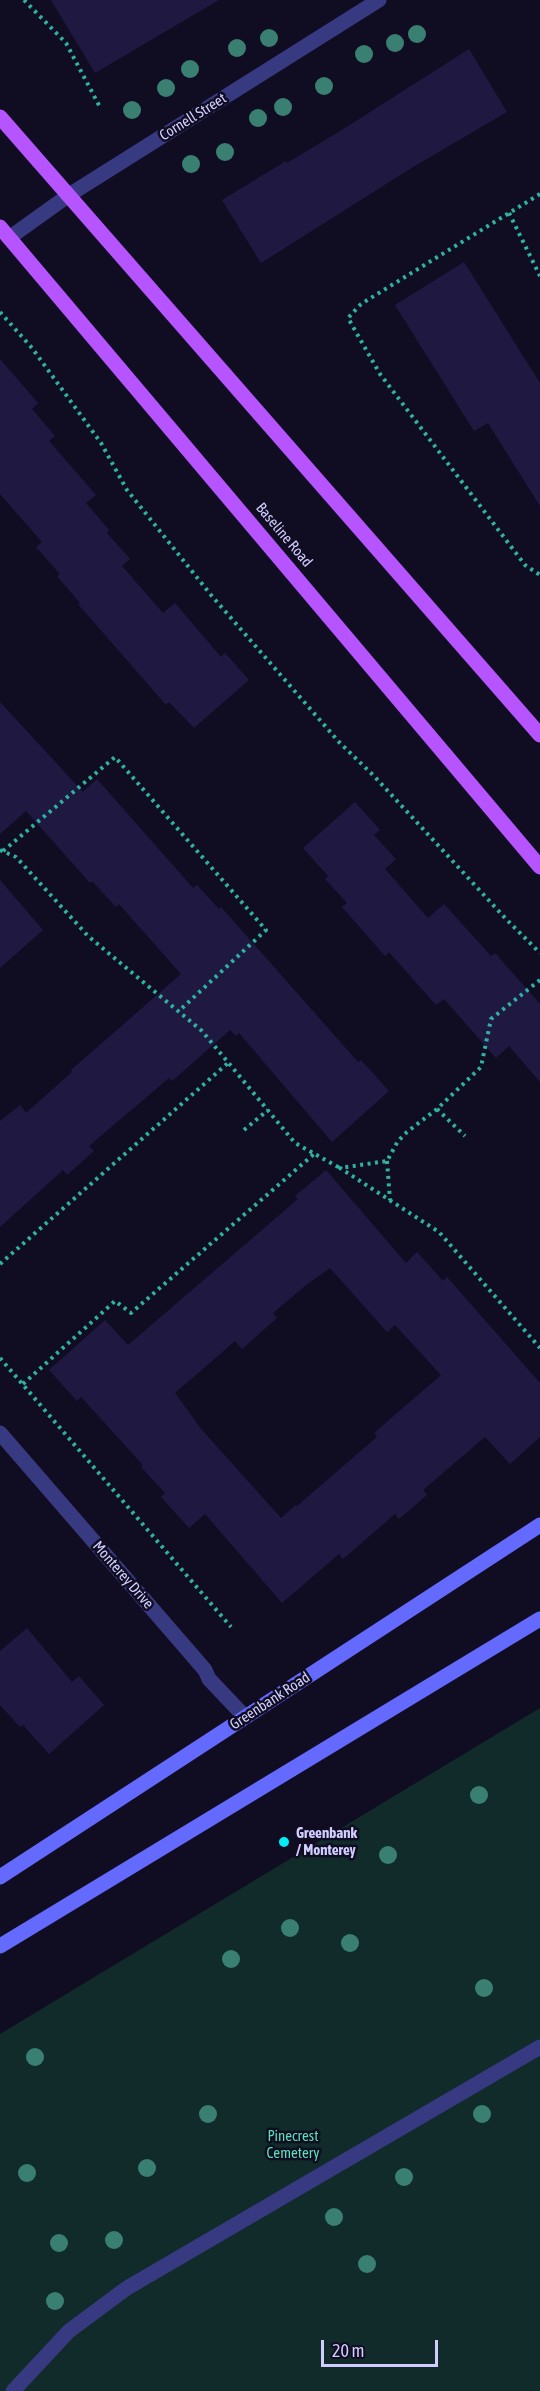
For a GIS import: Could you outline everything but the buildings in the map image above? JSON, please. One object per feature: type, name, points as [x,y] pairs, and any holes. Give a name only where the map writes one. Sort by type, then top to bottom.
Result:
[{"type":"main road","points":[[0,117],[540,735]]},
{"type":"main road","name":"Baseline Road","points":[[5,232],[540,867]]},
{"type":"main road","name":"Greenbank Road","points":[[0,1877],[540,1524]]},
{"type":"main road","points":[[0,1946],[540,1619]]},
{"type":"street","name":"Cornell Street","points":[[5,232],[69,195],[379,0]]},
{"type":"street","name":"Monterey Drive","points":[[0,1433],[244,1717]]},
{"type":"street","points":[[0,2386],[13,2391],[69,2331],[127,2288],[540,2047]]},
{"type":"path","points":[[24,0],[66,43],[101,109]]},
{"type":"path","points":[[540,194],[361,303],[348,318],[380,374],[525,565],[540,575]]},
{"type":"path","points":[[508,213],[540,276]]},
{"type":"path","points":[[0,312],[32,348],[101,443],[127,490],[211,595],[339,742],[383,785],[540,953]]},
{"type":"path","points":[[178,1011],[266,930],[115,757],[2,851],[16,858],[88,936],[178,1011],[202,1031],[295,1143],[340,1168],[440,1232],[540,1348]]},
{"type":"path","points":[[390,1200],[387,1161],[398,1141],[437,1109],[481,1067],[491,1019],[540,980]]},
{"type":"path","points":[[0,1264],[228,1063]]},
{"type":"path","points":[[437,1109],[465,1136]]},
{"type":"path","points":[[244,1130],[268,1110]]},
{"type":"path","points":[[23,1384],[115,1301],[131,1313],[314,1154]]},
{"type":"path","points":[[340,1168],[387,1161]]},
{"type":"path","points":[[0,1358],[231,1627]]},
{"type":"green space","name":"Pinecrest Cemetery","points":[[540,1708],[540,2391],[0,2391],[0,2034]]},
{"type":"place","name":"Greenbank / Monterey","points":[[284,1842]]}]
